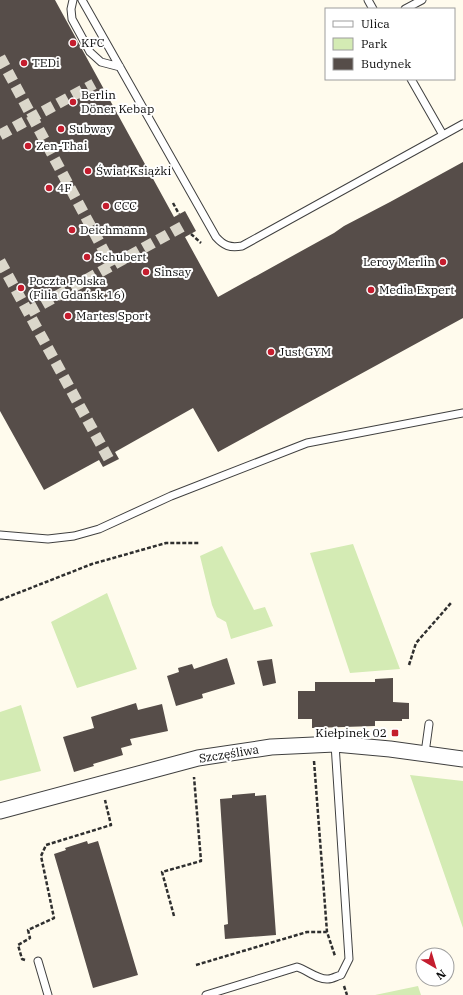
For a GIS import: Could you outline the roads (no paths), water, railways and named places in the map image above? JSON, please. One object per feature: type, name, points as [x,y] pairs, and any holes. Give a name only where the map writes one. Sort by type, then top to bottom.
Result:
[{"type":"street","name":"Szczęśliwa","points":[[0,811],[196,761],[271,747],[336,750],[372,747],[463,759]]},
{"type":"lane","points":[[73,0],[71,9],[72,19],[90,52],[101,62],[120,67]]},
{"type":"lane","points":[[82,0],[216,237],[223,244],[232,247],[242,246],[463,124]]},
{"type":"lane","points":[[407,8],[422,0]]},
{"type":"lane","points":[[413,80],[443,136]]},
{"type":"lane","points":[[0,535],[48,539],[74,536],[99,529],[170,496],[307,443],[463,412]]},
{"type":"lane","points":[[425,753],[429,724]]},
{"type":"lane","points":[[206,995],[298,966],[318,977],[329,980],[341,975],[349,959],[336,750]]},
{"type":"lane","points":[[38,961],[48,995]]},
{"type":"tunnel","points":[[0,57],[112,266]]},
{"type":"tunnel","points":[[0,135],[94,84]]},
{"type":"tunnel","points":[[28,312],[185,225]]},
{"type":"tunnel","points":[[0,261],[111,463]]},
{"type":"place","name":"KFC","points":[[73,43]]},
{"type":"place","name":"TEDi","points":[[24,63]]},
{"type":"place","name":"Berlin Döner Kebap","points":[[73,102]]},
{"type":"place","name":"Subway","points":[[61,129]]},
{"type":"place","name":"Zen-Thai","points":[[28,146]]},
{"type":"place","name":"Świat Książki","points":[[88,171]]},
{"type":"place","name":"4F","points":[[49,188]]},
{"type":"place","name":"CCC","points":[[106,206]]},
{"type":"place","name":"Deichmann","points":[[72,230]]},
{"type":"place","name":"Schubert","points":[[87,257]]},
{"type":"place","name":"Leroy Merlin","points":[[443,262]]},
{"type":"place","name":"Sinsay","points":[[146,272]]},
{"type":"place","name":"Poczta Polska (Filia Gdańsk 16)","points":[[21,288]]},
{"type":"place","name":"Media Expert","points":[[371,290]]},
{"type":"place","name":"Martes Sport","points":[[68,316]]},
{"type":"place","name":"Just GYM","points":[[271,352]]},
{"type":"place","name":"Kiełpinek 02","points":[[395,733]]}]
